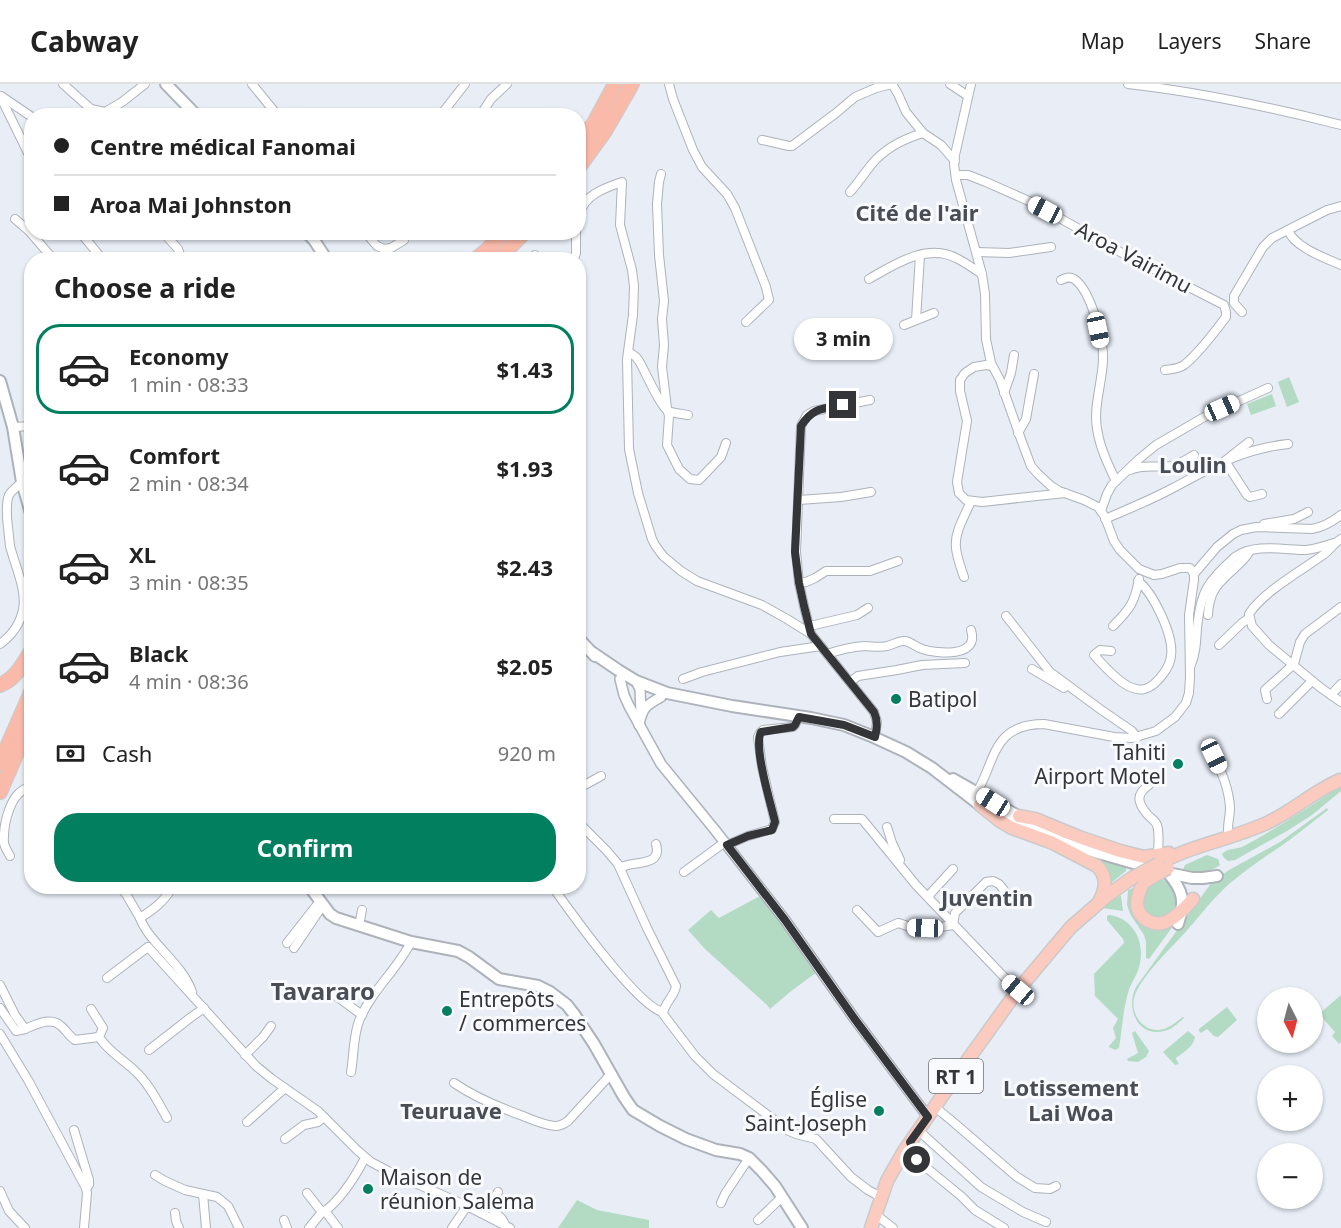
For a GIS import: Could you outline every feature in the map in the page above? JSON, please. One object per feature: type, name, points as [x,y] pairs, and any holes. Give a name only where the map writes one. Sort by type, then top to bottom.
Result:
[{"type":"highway","points":[[586,133],[615,84]]},
{"type":"highway","points":[[586,157],[632,84]]},
{"type":"highway","points":[[485,252],[496,240]]},
{"type":"highway","points":[[505,252],[517,240]]},
{"type":"highway","points":[[0,685],[13,677],[24,661]]},
{"type":"highway","points":[[0,763],[24,708]]},
{"type":"highway","points":[[0,792],[24,736]]},
{"type":"main road","points":[[166,84],[189,108]]},
{"type":"main road","points":[[0,381],[13,427],[24,489]]},
{"type":"main road","points":[[586,646],[638,685],[661,697],[692,704],[732,706]]},
{"type":"main road","points":[[593,652],[620,678],[638,685],[732,706],[844,725],[906,752],[977,799],[1056,839],[1163,865],[1181,891],[1183,899],[1178,924]]},
{"type":"main road","name":"RT 1","points":[[1063,937],[1075,931],[1140,881],[1186,850],[1268,822],[1340,779]]},
{"type":"main road","name":"RT 1","points":[[1163,865],[1264,832],[1332,791],[1340,779]]},
{"type":"main road","points":[[977,799],[1087,848]]},
{"type":"main road","points":[[977,799],[1000,821],[1011,828],[1053,843],[1097,866],[1102,871],[1105,886],[1097,905]]},
{"type":"main road","points":[[1019,816],[1035,819],[1120,851],[1144,857],[1192,878],[1217,876]]},
{"type":"main road","points":[[1140,881],[1137,904],[1140,914],[1146,920],[1164,923],[1172,919],[1193,899]]},
{"type":"main road","name":"RT 1","points":[[871,1228],[887,1181],[910,1142],[1018,990],[1071,927],[1108,895],[1140,881]]},
{"type":"main road","points":[[315,894],[333,916],[411,942],[458,951],[499,979],[538,986],[550,992],[567,1005],[574,1014],[624,1097],[637,1113],[659,1126],[708,1148],[749,1158],[768,1178],[802,1228]]},
{"type":"street","points":[[63,84],[90,108]]},
{"type":"street","points":[[112,108],[145,84]]},
{"type":"street","points":[[252,84],[272,108]]},
{"type":"street","points":[[446,108],[465,84]]},
{"type":"street","points":[[485,108],[507,84]]},
{"type":"street","points":[[669,84],[693,150],[702,167],[727,194],[735,208],[766,287],[769,300],[746,322]]},
{"type":"street","points":[[762,140],[792,146],[855,97],[892,84],[906,112],[923,133],[941,145],[955,161]]},
{"type":"street","points":[[950,84],[968,96]]},
{"type":"street","points":[[970,84],[957,142],[956,175],[986,294],[987,348],[1028,457],[1034,469],[1044,480],[1065,493],[1092,503],[1103,515],[1114,541],[1132,564],[1154,575],[1186,567],[1190,568],[1194,574]]},
{"type":"street","points":[[1128,84],[1192,92],[1341,125]]},
{"type":"street","points":[[0,96],[24,112]]},
{"type":"street","points":[[0,96],[24,145]]},
{"type":"street","points":[[850,192],[883,154],[903,141],[923,133]]},
{"type":"street","points":[[662,174],[657,204],[664,301],[662,367],[669,416],[667,445],[679,469],[690,478],[699,480],[721,457],[726,443]]},
{"type":"street","name":"Aroa Vairimu","points":[[956,175],[969,176],[1031,202],[1122,253],[1224,305],[1226,317],[1197,351],[1184,365],[1165,370]]},
{"type":"street","points":[[586,200],[609,186],[622,182],[621,225],[634,286],[627,376],[629,449],[638,493],[655,545],[663,556],[697,581],[762,605],[810,630],[857,615],[868,608]]},
{"type":"street","points":[[1242,312],[1234,303],[1233,296],[1263,247],[1272,238],[1327,210],[1341,206]]},
{"type":"street","points":[[15,219],[24,227]]},
{"type":"street","points":[[1288,230],[1311,251],[1341,265]]},
{"type":"street","points":[[37,240],[47,252]]},
{"type":"street","points":[[87,240],[96,252]]},
{"type":"street","points":[[170,240],[179,252]]},
{"type":"street","points":[[371,240],[384,249],[391,248],[404,240]]},
{"type":"street","points":[[977,252],[1010,253],[1051,247]]},
{"type":"street","points":[[869,279],[913,256],[940,254],[952,256],[982,274]]},
{"type":"street","points":[[916,320],[920,255]]},
{"type":"street","points":[[1061,280],[1074,279],[1087,296],[1094,315],[1103,359],[1096,407],[1098,434],[1119,478]]},
{"type":"street","points":[[904,325],[934,313]]},
{"type":"street","points":[[629,352],[639,361],[660,402],[668,411],[688,415]]},
{"type":"street","points":[[1004,393],[1014,355]]},
{"type":"street","points":[[992,366],[979,366],[969,370],[962,376],[959,386],[967,421],[957,482],[959,493],[970,501],[982,502],[1065,493]]},
{"type":"street","points":[[1018,432],[1026,419],[1034,374]]},
{"type":"street","points":[[1103,515],[1107,494],[1119,478],[1148,452],[1222,408],[1268,388]]},
{"type":"street","points":[[870,400],[814,411],[807,416],[801,426],[795,552],[799,583],[810,630],[876,717],[875,737]]},
{"type":"street","points":[[13,427],[24,426]]},
{"type":"street","points":[[1225,461],[1249,442]]},
{"type":"street","points":[[1103,515],[1137,506],[1236,456],[1269,446],[1288,444]]},
{"type":"street","points":[[1119,478],[1134,468],[1170,466],[1181,463],[1194,455]]},
{"type":"street","points":[[1225,461],[1247,495],[1250,497],[1262,494]]},
{"type":"street","points":[[0,644],[10,636],[18,624],[23,609],[21,586],[10,547],[7,509],[9,497],[22,482]]},
{"type":"street","points":[[799,500],[871,492]]},
{"type":"street","points":[[964,577],[958,559],[956,540],[970,501]]},
{"type":"street","points":[[977,799],[989,763],[999,745],[1010,732],[1025,726],[1044,724],[1114,737],[1137,738],[1164,727],[1181,711],[1189,693],[1189,615],[1194,574],[1224,540],[1241,530],[1294,519],[1308,512]]},
{"type":"street","points":[[1256,527],[1312,529],[1327,525],[1341,515]]},
{"type":"street","points":[[1190,666],[1196,653],[1198,614],[1203,594],[1208,585],[1235,557],[1261,549],[1309,550],[1337,541]]},
{"type":"street","points":[[1337,541],[1326,553],[1253,607],[1249,618],[1259,636],[1312,681],[1341,702]]},
{"type":"street","points":[[1208,615],[1211,595],[1249,552]]},
{"type":"street","points":[[799,583],[806,582],[826,571],[870,571],[898,561]]},
{"type":"street","points":[[1113,626],[1136,597],[1141,570]]},
{"type":"street","points":[[1111,651],[1100,650],[1094,655],[1123,683],[1138,690],[1153,685],[1165,672],[1171,657],[1171,646],[1163,617],[1147,589],[1138,581]]},
{"type":"street","points":[[1268,699],[1265,690],[1293,664],[1305,634],[1341,607]]},
{"type":"street","points":[[1006,616],[1046,667],[1090,702],[1132,731],[1137,738]]},
{"type":"street","points":[[1220,645],[1249,618]]},
{"type":"street","points":[[828,654],[862,646],[885,647],[902,640],[921,649],[960,652],[969,645],[971,630]]},
{"type":"street","points":[[683,679],[780,652],[821,646]]},
{"type":"street","points":[[850,682],[858,676],[922,664],[964,663]]},
{"type":"street","points":[[1032,669],[1090,702]]},
{"type":"street","points":[[620,678],[624,695],[661,764],[785,920],[854,1018],[931,1112],[1035,1188],[1050,1189],[1056,1186]]},
{"type":"street","points":[[1279,714],[1312,681]]},
{"type":"street","points":[[1331,695],[1341,684]]},
{"type":"street","points":[[638,685],[641,713],[639,725]]},
{"type":"street","points":[[641,713],[650,703],[661,697]]},
{"type":"street","points":[[684,872],[726,843],[772,830],[775,822],[762,767],[758,737],[764,730],[793,727],[799,717]]},
{"type":"street","points":[[1214,756],[1224,777],[1230,800],[1227,831],[1229,837]]},
{"type":"street","points":[[586,784],[601,776]]},
{"type":"street","points":[[1149,785],[1139,796],[1143,808],[1157,826],[1163,865]]},
{"type":"street","points":[[10,856],[4,843],[6,815],[19,793],[24,789]]},
{"type":"street","points":[[834,819],[862,819],[906,874],[1018,990]]},
{"type":"street","points":[[888,827],[892,843],[906,874]]},
{"type":"street","points":[[586,830],[614,858],[620,868],[676,986],[663,1012]]},
{"type":"street","points":[[620,868],[626,864],[645,863],[651,860],[658,851],[656,844]]},
{"type":"street","points":[[929,898],[953,869]]},
{"type":"street","points":[[953,925],[955,913],[986,882],[993,881],[1004,890]]},
{"type":"street","points":[[126,894],[147,931],[189,983],[193,996]]},
{"type":"street","points":[[140,918],[162,902],[168,894]]},
{"type":"street","points":[[558,894],[627,982],[651,1006],[663,1012],[695,1056],[713,1074],[789,1131],[816,1139],[851,1177],[881,1197]]},
{"type":"street","points":[[287,943],[321,903]]},
{"type":"street","points":[[294,948],[321,903]]},
{"type":"street","points":[[359,926],[362,910]]},
{"type":"street","points":[[857,910],[878,932],[898,923],[912,928],[953,925]]},
{"type":"street","points":[[351,1072],[355,1035],[362,1015],[411,942]]},
{"type":"street","points":[[107,978],[148,947],[256,1066],[318,1111],[365,1158],[508,1227]]},
{"type":"street","points":[[0,985],[25,1029]]},
{"type":"street","points":[[335,994],[362,1015]]},
{"type":"street","points":[[0,1008],[16,1031],[52,1021],[62,1026],[75,1040],[99,1037]]},
{"type":"street","points":[[149,1050],[204,1008]]},
{"type":"street","points":[[91,1009],[103,1028],[99,1037]]},
{"type":"street","points":[[245,1054],[272,1026]]},
{"type":"street","points":[[0,1034],[28,1080],[86,1188]]},
{"type":"street","points":[[99,1037],[106,1048],[136,1071],[167,1118]]},
{"type":"street","points":[[454,1083],[488,1103],[545,1124],[557,1126],[568,1120],[611,1074]]},
{"type":"street","points":[[247,1122],[285,1088]]},
{"type":"street","points":[[285,1139],[304,1125],[318,1122],[324,1117]]},
{"type":"street","points":[[74,1130],[89,1180],[86,1188],[84,1228]]},
{"type":"street","points":[[918,1130],[981,1187],[1023,1212],[1046,1222]]},
{"type":"street","points":[[910,1142],[917,1160],[975,1210],[1004,1228]]},
{"type":"street","points":[[309,1228],[354,1178],[365,1158]]},
{"type":"street","points":[[721,1203],[749,1158]]},
{"type":"street","points":[[155,1175],[185,1190],[217,1197],[233,1214],[239,1228]]},
{"type":"street","points":[[0,1191],[9,1211],[25,1228]]},
{"type":"street","points":[[307,1192],[318,1208],[324,1211],[338,1228]]},
{"type":"street","points":[[498,1192],[491,1208],[508,1227]]},
{"type":"street","points":[[203,1194],[206,1228]]},
{"type":"street","points":[[758,1220],[782,1197]]},
{"type":"street","points":[[452,1228],[467,1206]]},
{"type":"street","points":[[174,1213],[179,1228]]},
{"type":"street","points":[[875,1214],[893,1228]]},
{"type":"green space","points":[[1289,377],[1299,402],[1287,407],[1278,382]]},
{"type":"green space","points":[[1272,394],[1276,406],[1251,415],[1247,404]]},
{"type":"green space","points":[[1341,786],[1341,791],[1312,815],[1287,831],[1235,860],[1228,861],[1224,858],[1222,854],[1225,852],[1256,839]]},
{"type":"green space","points":[[1327,808],[1328,810],[1299,833],[1229,884],[1154,966],[1135,995],[1134,1007],[1138,1019],[1147,1027],[1159,1030],[1184,1018],[1172,1028],[1164,1031],[1155,1032],[1141,1026],[1133,1012],[1133,995],[1136,987],[1212,882],[1280,842]]},
{"type":"green space","points":[[1094,854],[1126,866],[1126,871],[1111,883],[1102,864]]},
{"type":"green space","points":[[1207,855],[1218,859],[1220,865],[1202,872],[1183,870],[1185,865]]},
{"type":"green space","points":[[1159,879],[1171,885],[1176,900],[1174,908],[1163,916],[1149,914],[1144,910],[1142,903],[1143,889]]},
{"type":"green space","points":[[1135,887],[1139,915],[1176,922],[1149,959],[1146,958],[1144,935],[1130,914],[1127,905],[1128,890]]},
{"type":"green space","points":[[1119,895],[1123,911],[1102,908],[1103,906]]},
{"type":"green space","points":[[760,896],[817,972],[770,1009],[705,949],[688,930],[711,910],[719,918]]},
{"type":"green space","points":[[1109,915],[1118,917],[1131,926],[1141,949],[1137,974],[1126,1000],[1119,1048],[1115,1050],[1109,1046],[1116,1038],[1113,1028],[1118,1019],[1095,996],[1094,974],[1124,943],[1107,920]]},
{"type":"green space","points":[[1341,995],[1341,1042],[1339,1044],[1332,1036],[1335,1032],[1323,1018],[1323,1011]]},
{"type":"green space","points":[[1227,1007],[1237,1020],[1218,1037],[1207,1029],[1201,1033],[1199,1031],[1199,1029]]},
{"type":"green space","points":[[1135,1031],[1149,1051],[1146,1057],[1138,1062],[1127,1059],[1138,1053],[1132,1033]]},
{"type":"green space","points":[[1188,1031],[1195,1037],[1194,1041],[1176,1058],[1179,1064],[1175,1065],[1163,1052]]},
{"type":"green space","points":[[577,1200],[597,1210],[649,1220],[649,1228],[558,1228]]},
{"type":"place","name":"Batipol","points":[[896,699]]},
{"type":"place","name":"Tahiti Airport Motel","points":[[1178,764]]},
{"type":"place","name":"Entrepôts / commerces","points":[[447,1011]]},
{"type":"place","name":"Église Saint-Joseph","points":[[879,1111]]},
{"type":"place","name":"Maison de réunion Salema","points":[[368,1189]]},
{"type":"district","name":"Cité de l'air","points":[[917,212]]},
{"type":"district","name":"Loulin","points":[[1193,464]]},
{"type":"district","name":"Juventin","points":[[987,897]]},
{"type":"district","name":"Tavararo","points":[[323,990]]},
{"type":"district","name":"Lotissement Lai Woa","points":[[1071,1100]]},
{"type":"district","name":"Teuruave","points":[[451,1110]]},
{"type":"route","points":[[843,405],[814,411],[807,416],[801,426],[795,552],[801,593],[811,634],[874,712],[877,730],[875,737],[844,725],[799,717],[795,725],[789,729],[761,732],[758,737],[762,767],[775,822],[772,830],[748,836],[727,845],[785,920],[928,1117],[910,1142],[917,1160]]}]
